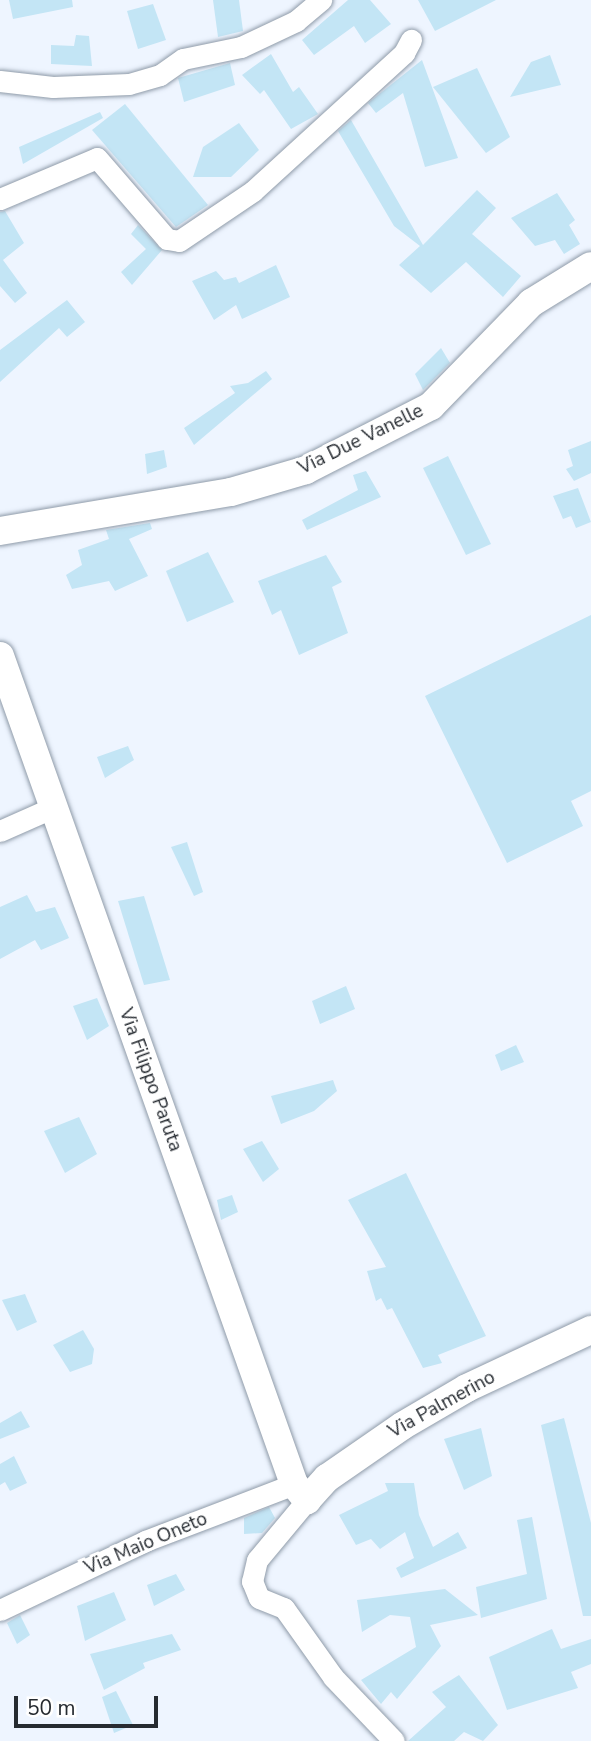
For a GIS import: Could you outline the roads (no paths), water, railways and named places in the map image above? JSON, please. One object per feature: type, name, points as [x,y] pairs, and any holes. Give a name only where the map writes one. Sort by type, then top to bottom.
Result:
[{"type":"street","points":[[0,81],[53,87],[129,83],[160,75],[183,59],[241,47],[296,21],[321,0]]},
{"type":"street","points":[[0,199],[96,158],[167,239],[179,241],[253,191],[404,53],[411,40]]},
{"type":"street","name":"Via Due Vanelle","points":[[0,531],[230,492],[306,470],[431,405],[531,303],[591,266]]},
{"type":"street","name":"Via Filippo Paruta","points":[[0,656],[52,808],[300,1492]]},
{"type":"street","points":[[0,831],[52,808]]},
{"type":"street","name":"Via Palmerino","points":[[300,1492],[327,1478],[402,1426],[467,1388],[591,1330]]},
{"type":"street","points":[[300,1492],[257,1560],[252,1581],[259,1598],[284,1608],[333,1677],[394,1741]]},
{"type":"street","name":"Via Maio Oneto","points":[[0,1610],[145,1541],[300,1492]]}]
